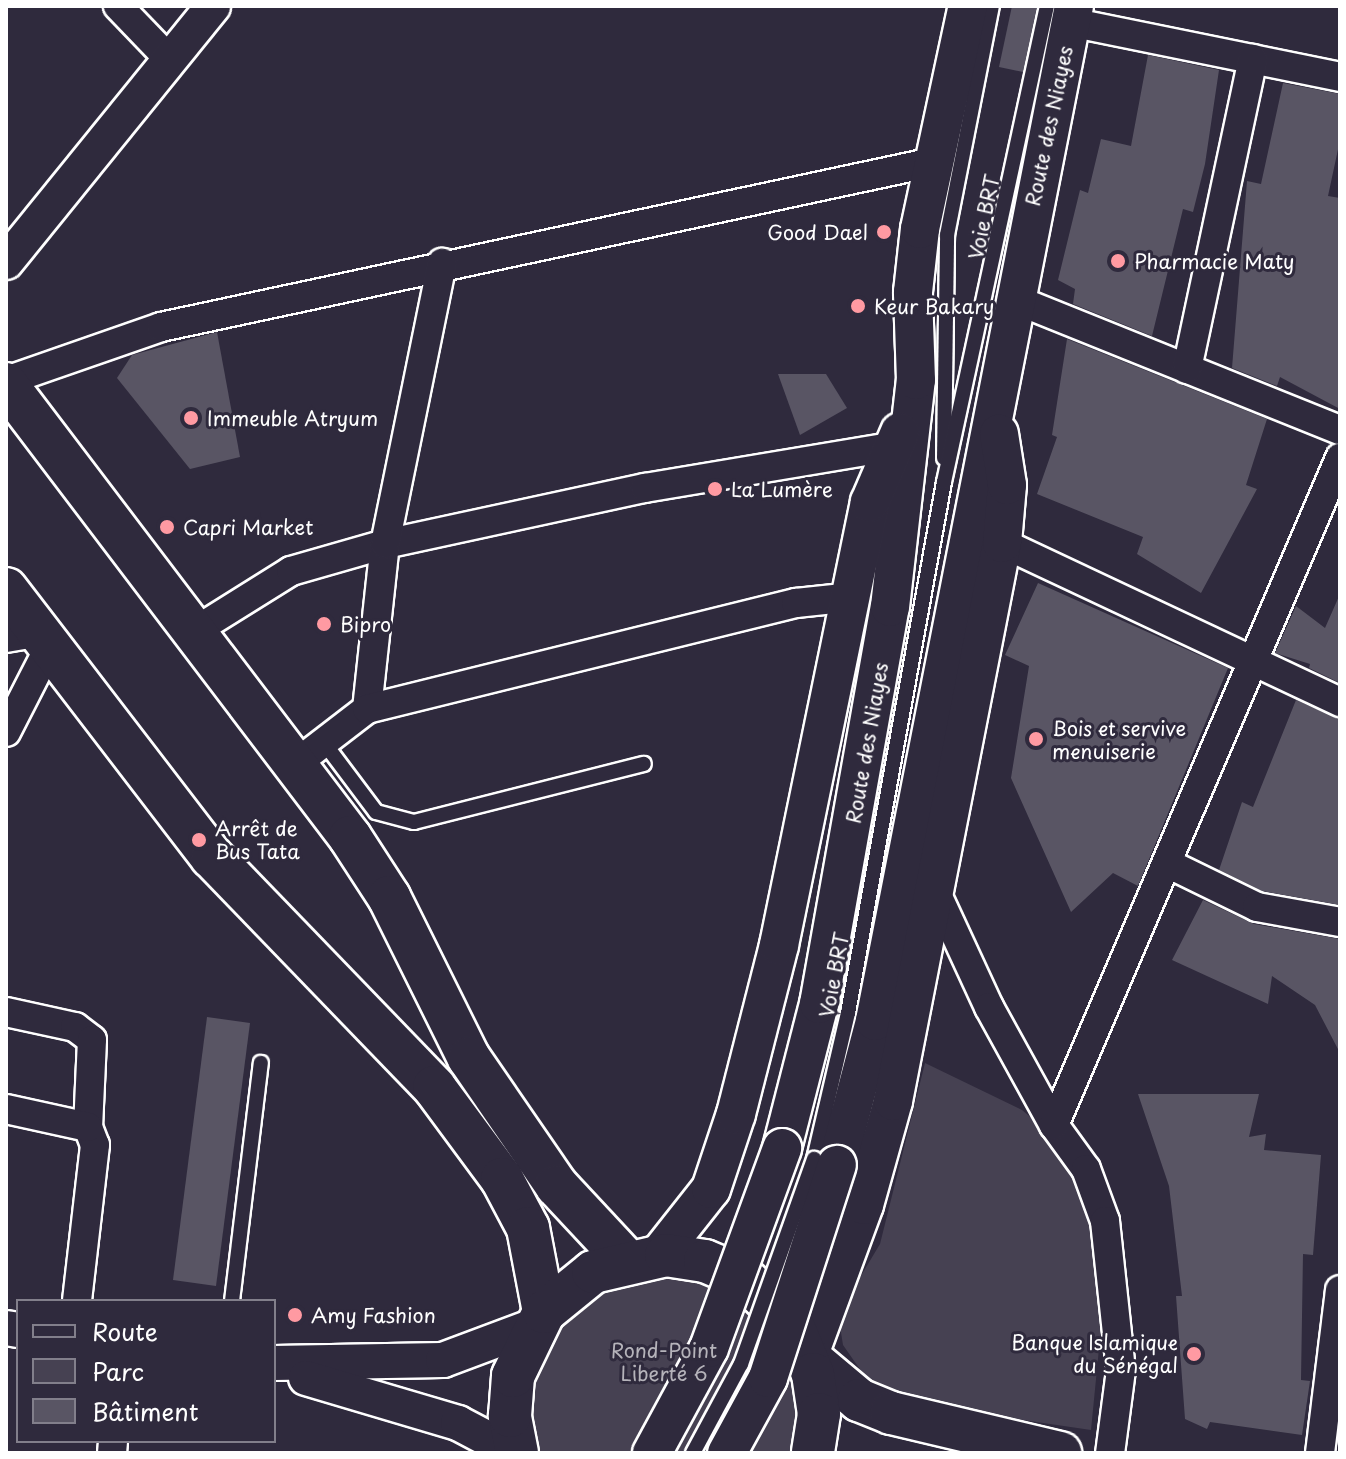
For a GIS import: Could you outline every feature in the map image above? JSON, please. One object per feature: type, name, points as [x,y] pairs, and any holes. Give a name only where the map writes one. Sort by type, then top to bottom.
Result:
[{"type":"main road","name":"Route des Niayes","points":[[727,1453],[768,1378],[811,1157],[819,1004],[848,852],[905,510],[916,380],[913,292],[920,229],[938,161],[968,6]]},
{"type":"main road","name":"Route des Niayes","points":[[652,1453],[811,1157],[878,1005],[995,407],[1064,11]]},
{"type":"main road","points":[[642,1258],[711,1189],[736,1114],[853,597],[870,502],[896,446],[916,380]]},
{"type":"main road","points":[[6,383],[195,631],[310,754],[389,897],[469,1058],[557,1186],[642,1258]]},
{"type":"main road","points":[[808,1357],[893,1101],[1002,543],[1007,485],[995,407]]},
{"type":"main road","points":[[6,589],[32,638],[212,857],[434,1087],[502,1179],[528,1228],[539,1319]]},
{"type":"main road","points":[[516,1453],[511,1391],[539,1319],[578,1281],[642,1258],[705,1261],[750,1282],[782,1311],[808,1357],[819,1414],[813,1453]]},
{"type":"main road","points":[[808,1357],[859,1400],[891,1413],[1060,1453]]},
{"type":"street","points":[[118,6],[168,58]]},
{"type":"street","points":[[6,262],[213,6]]},
{"type":"street","points":[[1064,11],[1253,59],[1340,77]]},
{"type":"street","points":[[1187,369],[1253,59]]},
{"type":"street","points":[[6,383],[161,327],[442,263],[938,161]]},
{"type":"street","points":[[367,709],[385,544],[442,263]]},
{"type":"street","points":[[1014,299],[1340,430]]},
{"type":"street","points":[[195,631],[291,571],[385,544],[645,488],[896,446]]},
{"type":"street","points":[[1054,1125],[1169,864],[1340,458]]},
{"type":"street","points":[[1002,543],[1340,702]]},
{"type":"street","points":[[310,754],[367,709],[796,603],[853,597]]},
{"type":"street","points":[[6,732],[32,638]]},
{"type":"street","points":[[1169,864],[1257,907],[1340,922]]},
{"type":"street","points":[[934,888],[1054,1125],[1086,1169],[1113,1265],[1121,1370],[1110,1453]]},
{"type":"street","points":[[6,1012],[75,1027],[92,1040],[88,1127],[95,1145],[77,1299]]},
{"type":"street","points":[[6,1109],[88,1127]]},
{"type":"street","points":[[1320,1453],[1340,1290]]},
{"type":"street","points":[[276,1363],[443,1360],[539,1319]]},
{"type":"street","points":[[276,1372],[458,1423],[516,1453]]},
{"type":"lane","name":"Voie BRT","points":[[944,482],[947,235],[992,6]]},
{"type":"lane","name":"Voie BRT","points":[[693,1453],[741,1364],[811,1157],[848,1013],[944,482],[1064,11]]},
{"type":"lane","points":[[310,754],[376,812],[414,822],[644,764]]},
{"type":"lane","points":[[232,1299],[261,1063]]},
{"type":"green space","points":[[925,1063],[1022,1110],[1057,1139],[1091,1197],[1102,1318],[1091,1430],[928,1406],[866,1378],[843,1345],[838,1314],[880,1244]]},
{"type":"green space","name":"Rond-Point Liberté 6","points":[[686,1274],[746,1301],[792,1363],[799,1413],[791,1453],[536,1453],[529,1392],[549,1336],[588,1296],[630,1277]]},
{"type":"building","points":[[1012,6],[1037,6],[1023,72],[999,67]]},
{"type":"building","points":[[1148,55],[1219,70],[1205,164],[1193,212],[1183,209],[1152,336],[1073,304],[1075,289],[1058,280],[1080,190],[1088,193],[1101,139],[1131,146]]},
{"type":"building","points":[[1283,83],[1340,94],[1340,140],[1328,196],[1340,198],[1340,409],[1280,377],[1277,386],[1232,368],[1247,181],[1261,184]]},
{"type":"building","name":"Immeuble Atryum","points":[[217,332],[240,457],[190,469],[117,378],[132,355]]},
{"type":"building","points":[[1067,339],[1267,419],[1246,485],[1257,489],[1201,593],[1137,554],[1143,537],[1037,494],[1057,437],[1052,435]]},
{"type":"building","points":[[778,374],[826,374],[847,408],[800,435]]},
{"type":"building","points":[[1038,583],[1228,668],[1138,886],[1113,873],[1071,912],[1011,778],[1029,666],[1005,655]]},
{"type":"building","points":[[1340,594],[1340,683],[1309,668],[1310,664],[1275,653],[1296,606],[1325,628]]},
{"type":"building","points":[[1296,700],[1340,719],[1340,905],[1262,891],[1219,870],[1242,802],[1253,807]]},
{"type":"building","points":[[1203,900],[1254,924],[1340,939],[1340,1053],[1315,1005],[1272,976],[1268,1004],[1172,960]]},
{"type":"building","points":[[207,1017],[250,1023],[216,1286],[173,1280]]},
{"type":"building","points":[[1138,1094],[1259,1094],[1249,1137],[1266,1134],[1264,1150],[1321,1155],[1313,1255],[1303,1254],[1301,1380],[1310,1381],[1302,1435],[1210,1422],[1207,1429],[1185,1419],[1176,1296],[1182,1296],[1169,1186]]},
{"type":"place","name":"Good Dael","points":[[884,232]]},
{"type":"place","name":"Pharmacie Maty","points":[[1118,261]]},
{"type":"place","name":"Keur Bakary","points":[[858,306]]},
{"type":"place","name":"Immeuble Atryum","points":[[191,418]]},
{"type":"place","name":"La Lumère","points":[[715,489]]},
{"type":"place","name":"Capri Market","points":[[167,527]]},
{"type":"place","name":"Bipro","points":[[324,624]]},
{"type":"place","name":"Bois et servive menuiserie","points":[[1036,739]]},
{"type":"place","name":"Arrêt de Bus Tata","points":[[199,840]]},
{"type":"place","name":"Amy Fashion","points":[[295,1315]]},
{"type":"place","name":"Banque Islamique du Sénégal","points":[[1194,1354]]}]
